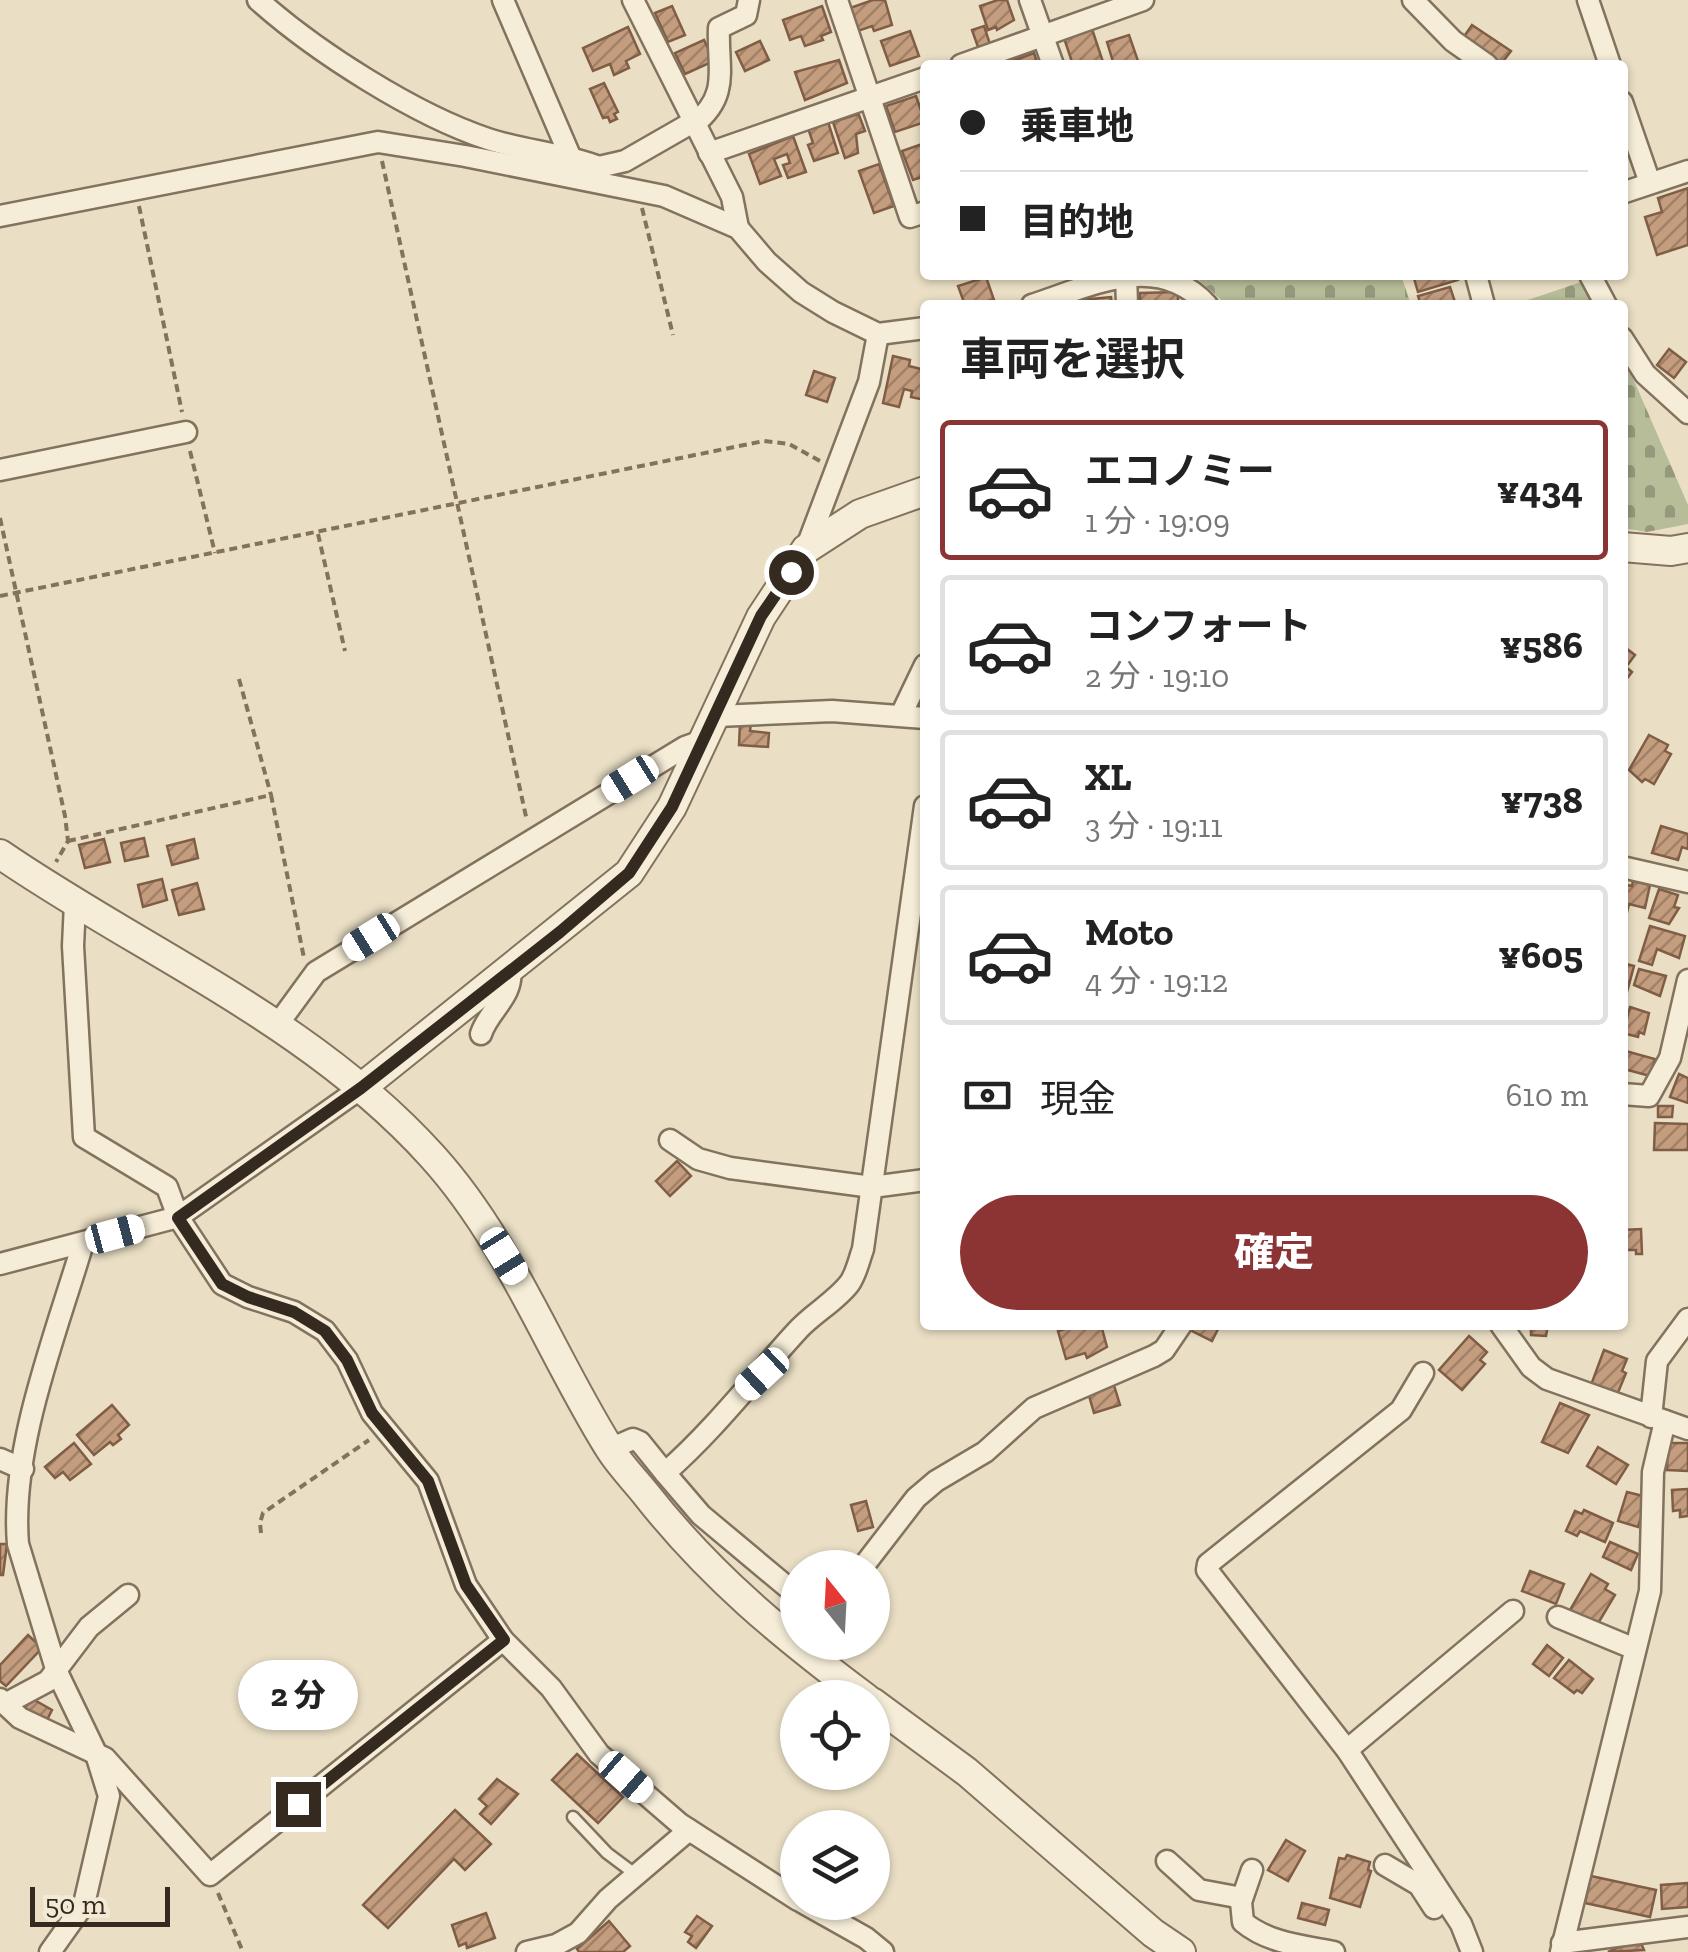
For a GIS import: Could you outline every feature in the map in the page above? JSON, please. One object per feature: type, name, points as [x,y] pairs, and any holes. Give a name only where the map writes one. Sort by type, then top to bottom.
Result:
[{"type":"street","points":[[258,0],[278,8],[338,60],[416,106],[488,139],[570,156],[598,175]]},
{"type":"street","points":[[502,0],[570,156]]},
{"type":"street","points":[[633,0],[732,197],[738,228]]},
{"type":"street","points":[[598,175],[706,114],[721,83],[720,28],[746,14],[749,0]]},
{"type":"street","points":[[837,0],[910,217],[920,214]]},
{"type":"street","points":[[1030,0],[1051,60]]},
{"type":"street","points":[[976,60],[1143,0]]},
{"type":"street","points":[[1414,0],[1454,41],[1480,60]]},
{"type":"street","points":[[1588,0],[1608,60]]},
{"type":"street","points":[[708,154],[920,80]]},
{"type":"street","points":[[1628,120],[1650,184]]},
{"type":"street","points":[[0,216],[378,142],[598,175],[688,204],[738,228],[767,262],[801,292],[833,312],[878,334],[920,329]]},
{"type":"street","points":[[1628,191],[1688,171]]},
{"type":"street","points":[[1048,300],[1110,280]]},
{"type":"street","points":[[1173,280],[1201,300]]},
{"type":"street","points":[[0,1264],[178,1218],[361,1088],[629,873],[672,807],[761,616],[806,549],[869,382],[878,334]]},
{"type":"street","points":[[1628,348],[1644,374],[1688,413]]},
{"type":"street","points":[[0,470],[186,432]]},
{"type":"street","points":[[806,549],[860,514],[920,492]]},
{"type":"street","points":[[1628,547],[1671,551],[1688,548]]},
{"type":"street","points":[[901,716],[920,676]]},
{"type":"street","points":[[717,716],[832,711],[920,718]]},
{"type":"street","points":[[278,1024],[316,972],[536,835],[702,740]]},
{"type":"street","points":[[0,854],[43,884],[278,1024],[361,1088],[430,1154],[488,1229],[610,1450],[683,1542],[779,1633],[842,1680]]},
{"type":"street","points":[[1628,868],[1688,882]]},
{"type":"street","points":[[666,1473],[707,1437],[736,1398],[762,1374],[798,1330],[851,1283],[863,1249],[920,872]]},
{"type":"street","points":[[75,903],[73,946],[84,1137],[166,1188],[178,1218],[222,1284],[294,1312],[325,1331],[347,1360],[372,1413],[428,1481],[466,1585],[504,1640],[552,1688],[599,1754],[689,1830],[780,1888]]},
{"type":"street","points":[[481,1034],[486,1019],[512,982],[510,970]]},
{"type":"street","points":[[1628,1094],[1649,1096],[1679,1060],[1688,980]]},
{"type":"street","points":[[670,1140],[698,1159],[730,1168],[872,1188],[920,1181]]},
{"type":"street","points":[[50,1952],[84,1904],[109,1796],[95,1751],[57,1672],[16,1526],[28,1427],[83,1243]]},
{"type":"street","points":[[1561,1948],[1650,1591],[1652,1472],[1658,1419],[1656,1361],[1688,1319]]},
{"type":"street","points":[[876,1550],[916,1498],[985,1452],[1034,1408],[1139,1364],[1164,1350],[1178,1330]]},
{"type":"street","points":[[1505,1330],[1531,1367],[1547,1379],[1688,1429]]},
{"type":"street","points":[[1423,1373],[1401,1410],[1208,1564],[1207,1570],[1347,1750],[1461,1924],[1472,1952]]},
{"type":"street","points":[[610,1450],[633,1439],[701,1515],[780,1581]]},
{"type":"street","points":[[0,1459],[23,1468]]},
{"type":"street","points":[[128,1594],[89,1627],[48,1681],[3,1701],[20,1718],[106,1758],[210,1875],[504,1640]]},
{"type":"street","points":[[1347,1750],[1514,1610]]},
{"type":"street","points":[[1558,1617],[1634,1649]]},
{"type":"street","points":[[890,1715],[967,1772],[1153,1933],[1182,1952]]},
{"type":"street","points":[[528,1952],[556,1945],[578,1933],[636,1875],[689,1830]]},
{"type":"street","points":[[1167,1861],[1199,1890],[1242,1898]]},
{"type":"street","points":[[1385,1865],[1419,1885],[1447,1920],[1461,1924]]},
{"type":"street","points":[[1252,1870],[1240,1916],[1253,1930],[1280,1942],[1334,1952]]},
{"type":"street","points":[[834,1920],[883,1952]]},
{"type":"street","points":[[1538,1952],[1688,1926]]},
{"type":"lane","points":[[573,1817],[606,1853],[636,1875]]},
{"type":"path","points":[[378,142],[524,816],[536,835]]},
{"type":"path","points":[[135,189],[215,553]]},
{"type":"path","points":[[643,192],[642,212],[673,335]]},
{"type":"path","points":[[0,596],[764,441],[789,444],[836,470]]},
{"type":"path","points":[[0,518],[68,841],[43,884]]},
{"type":"path","points":[[318,533],[345,652]]},
{"type":"path","points":[[240,679],[271,795],[308,983]]},
{"type":"path","points":[[68,841],[271,795]]},
{"type":"path","points":[[262,1533],[263,1513],[384,1428]]},
{"type":"path","points":[[210,1875],[243,1952]]},
{"type":"green space","points":[[1199,280],[1403,280],[1409,300],[1221,300]]},
{"type":"green space","points":[[1584,281],[1594,300],[1528,300]]},
{"type":"green space","points":[[1628,367],[1688,505],[1688,524],[1647,532],[1628,529]]},
{"type":"building","points":[[885,0],[892,25],[858,31],[850,8]]},
{"type":"building","points":[[1007,0],[1014,20],[997,30],[988,30],[980,6]]},
{"type":"building","points":[[672,6],[685,35],[668,42],[655,13]]},
{"type":"building","points":[[822,6],[831,32],[821,36],[823,40],[805,46],[801,36],[790,40],[783,20]]},
{"type":"building","points":[[1472,25],[1511,51],[1504,60],[1495,60],[1463,38]]},
{"type":"building","points":[[984,26],[990,44],[978,47],[972,30]]},
{"type":"building","points":[[628,27],[640,54],[626,61],[629,68],[614,75],[610,64],[593,71],[583,48]]},
{"type":"building","points":[[1092,29],[1102,60],[1071,60],[1064,38]]},
{"type":"building","points":[[910,31],[919,56],[890,66],[881,41]]},
{"type":"building","points":[[1129,35],[1138,60],[1112,60],[1107,42]]},
{"type":"building","points":[[704,40],[714,61],[685,74],[675,53]]},
{"type":"building","points":[[760,41],[769,60],[745,71],[736,52]]},
{"type":"building","points":[[1034,53],[1036,60],[1015,60]]},
{"type":"building","points":[[839,60],[847,83],[805,100],[795,72]]},
{"type":"building","points":[[604,83],[618,112],[614,114],[617,119],[610,122],[608,117],[603,118],[590,89]]},
{"type":"building","points":[[916,96],[920,124],[895,132],[886,106]]},
{"type":"building","points":[[859,115],[865,131],[856,134],[858,153],[845,158],[833,122]]},
{"type":"building","points":[[828,122],[838,153],[814,161],[808,145],[813,143],[808,128]]},
{"type":"building","points":[[793,136],[806,172],[788,178],[783,165],[790,163],[787,154],[774,159],[781,176],[760,184],[749,154]]},
{"type":"building","points":[[920,145],[920,178],[913,180],[902,151]]},
{"type":"building","points":[[879,164],[894,206],[874,213],[859,171]]},
{"type":"building","points":[[1688,188],[1688,245],[1657,255],[1645,217],[1662,212],[1658,198]]},
{"type":"building","points":[[987,280],[994,300],[963,300],[958,286]]},
{"type":"building","points":[[1414,280],[1458,280],[1418,292]]},
{"type":"building","points":[[1450,287],[1454,300],[1419,300],[1418,296]]},
{"type":"building","points":[[1178,292],[1178,300],[1140,300],[1140,293]]},
{"type":"building","points":[[1669,349],[1686,362],[1674,378],[1657,365]]},
{"type":"building","points":[[893,356],[910,360],[909,366],[920,369],[920,399],[911,397],[912,391],[904,389],[899,407],[883,403]]},
{"type":"building","points":[[814,371],[835,378],[827,402],[806,395]]},
{"type":"building","points":[[740,723],[751,724],[750,731],[769,733],[768,747],[739,745]]},
{"type":"building","points":[[1649,735],[1668,745],[1665,751],[1671,754],[1654,784],[1645,779],[1642,782],[1629,770]]},
{"type":"building","points":[[1661,826],[1688,834],[1688,849],[1682,847],[1678,860],[1652,853]]},
{"type":"building","points":[[144,838],[148,856],[125,861],[121,843]]},
{"type":"building","points":[[104,839],[110,862],[85,868],[79,845]]},
{"type":"building","points":[[194,839],[198,858],[172,865],[167,846]]},
{"type":"building","points":[[162,879],[167,900],[143,907],[138,885]]},
{"type":"building","points":[[1633,881],[1650,885],[1645,908],[1629,904],[1628,908],[1628,885],[1632,886]]},
{"type":"building","points":[[197,883],[204,909],[179,915],[172,890]]},
{"type":"building","points":[[1659,889],[1678,895],[1674,907],[1679,908],[1669,924],[1649,918]]},
{"type":"building","points":[[1650,926],[1685,936],[1679,958],[1657,949],[1652,965],[1639,961]]},
{"type":"building","points":[[1628,964],[1634,966],[1628,988]]},
{"type":"building","points":[[1639,969],[1666,976],[1660,996],[1634,985]]},
{"type":"building","points":[[1630,1007],[1649,1013],[1644,1034],[1628,1034]]},
{"type":"building","points":[[1628,1052],[1655,1059],[1650,1076],[1628,1070]]},
{"type":"building","points":[[1679,1074],[1688,1078],[1688,1103],[1670,1097]]},
{"type":"building","points":[[1658,1106],[1673,1106],[1672,1117],[1658,1117]]},
{"type":"building","points":[[1655,1123],[1688,1124],[1688,1150],[1654,1150]]},
{"type":"building","points":[[677,1161],[691,1176],[670,1196],[656,1181]]},
{"type":"building","points":[[1641,1229],[1642,1254],[1628,1250],[1628,1230]]},
{"type":"building","points":[[1102,1330],[1107,1347],[1087,1358],[1085,1353],[1066,1359],[1058,1331]]},
{"type":"building","points":[[1190,1330],[1218,1330],[1212,1341]]},
{"type":"building","points":[[1531,1330],[1547,1330],[1546,1336],[1531,1335]]},
{"type":"building","points":[[1469,1336],[1487,1352],[1480,1360],[1485,1364],[1462,1390],[1439,1370]]},
{"type":"building","points":[[1604,1350],[1627,1359],[1617,1395],[1591,1385]]},
{"type":"building","points":[[1113,1382],[1120,1405],[1094,1413],[1087,1389]]},
{"type":"building","points":[[1560,1403],[1589,1415],[1568,1453],[1542,1442]]},
{"type":"building","points":[[112,1405],[129,1425],[118,1435],[121,1439],[113,1445],[110,1442],[94,1455],[77,1435]]},
{"type":"building","points":[[74,1443],[91,1464],[70,1480],[63,1472],[55,1478],[45,1467]]},
{"type":"building","points":[[1668,1443],[1688,1443],[1688,1471],[1667,1470]]},
{"type":"building","points":[[1598,1447],[1628,1465],[1616,1484],[1587,1466]]},
{"type":"building","points":[[1688,1489],[1688,1516],[1680,1517],[1680,1510],[1673,1511],[1672,1490]]},
{"type":"building","points":[[1627,1492],[1647,1497],[1638,1527],[1618,1521]]},
{"type":"building","points":[[866,1501],[873,1527],[858,1531],[851,1505]]},
{"type":"building","points":[[1584,1510],[1613,1523],[1605,1542],[1580,1531],[1577,1536],[1566,1531],[1575,1511],[1582,1514]]},
{"type":"building","points":[[1610,1542],[1638,1554],[1631,1570],[1603,1557]]},
{"type":"building","points":[[0,1544],[7,1544],[3,1575],[0,1575]]},
{"type":"building","points":[[1530,1571],[1564,1584],[1556,1604],[1522,1591]]},
{"type":"building","points":[[1591,1574],[1608,1584],[1605,1589],[1615,1595],[1597,1625],[1570,1610]]},
{"type":"building","points":[[28,1635],[42,1648],[6,1686],[0,1681],[0,1665]]},
{"type":"building","points":[[1547,1645],[1563,1658],[1549,1676],[1533,1664]]},
{"type":"building","points":[[1569,1660],[1593,1679],[1582,1693],[1574,1693],[1554,1678]]},
{"type":"building","points":[[31,1698],[52,1710],[47,1720],[25,1708]]},
{"type":"building","points":[[577,1754],[623,1797],[598,1823],[552,1780]]},
{"type":"building","points":[[497,1779],[518,1794],[491,1824],[480,1814],[487,1806],[479,1799]]},
{"type":"building","points":[[455,1810],[491,1844],[465,1870],[454,1859],[388,1928],[363,1905]]},
{"type":"building","points":[[1286,1840],[1305,1851],[1288,1881],[1268,1870]]},
{"type":"building","points":[[1347,1855],[1370,1862],[1360,1907],[1330,1898],[1339,1858],[1345,1859]]},
{"type":"building","points":[[1591,1876],[1656,1890],[1650,1917],[1585,1903]]},
{"type":"building","points":[[1688,1883],[1688,1907],[1662,1909],[1661,1885]]},
{"type":"building","points":[[1302,1903],[1329,1910],[1325,1925],[1298,1918]]},
{"type":"building","points":[[486,1913],[495,1938],[467,1948],[466,1943],[459,1946],[452,1925]]},
{"type":"building","points":[[697,1916],[712,1926],[696,1948],[688,1942],[692,1936],[685,1932]]},
{"type":"building","points":[[609,1921],[630,1946],[623,1952],[579,1952],[577,1949]]},
{"type":"building","points":[[1633,1941],[1635,1945],[1641,1943],[1644,1950],[1608,1952]]},
{"type":"route","points":[[298,1804],[504,1640],[466,1585],[428,1481],[372,1413],[347,1360],[325,1331],[294,1312],[222,1284],[178,1218],[361,1088],[629,873],[672,807],[761,616],[791,572]]}]
